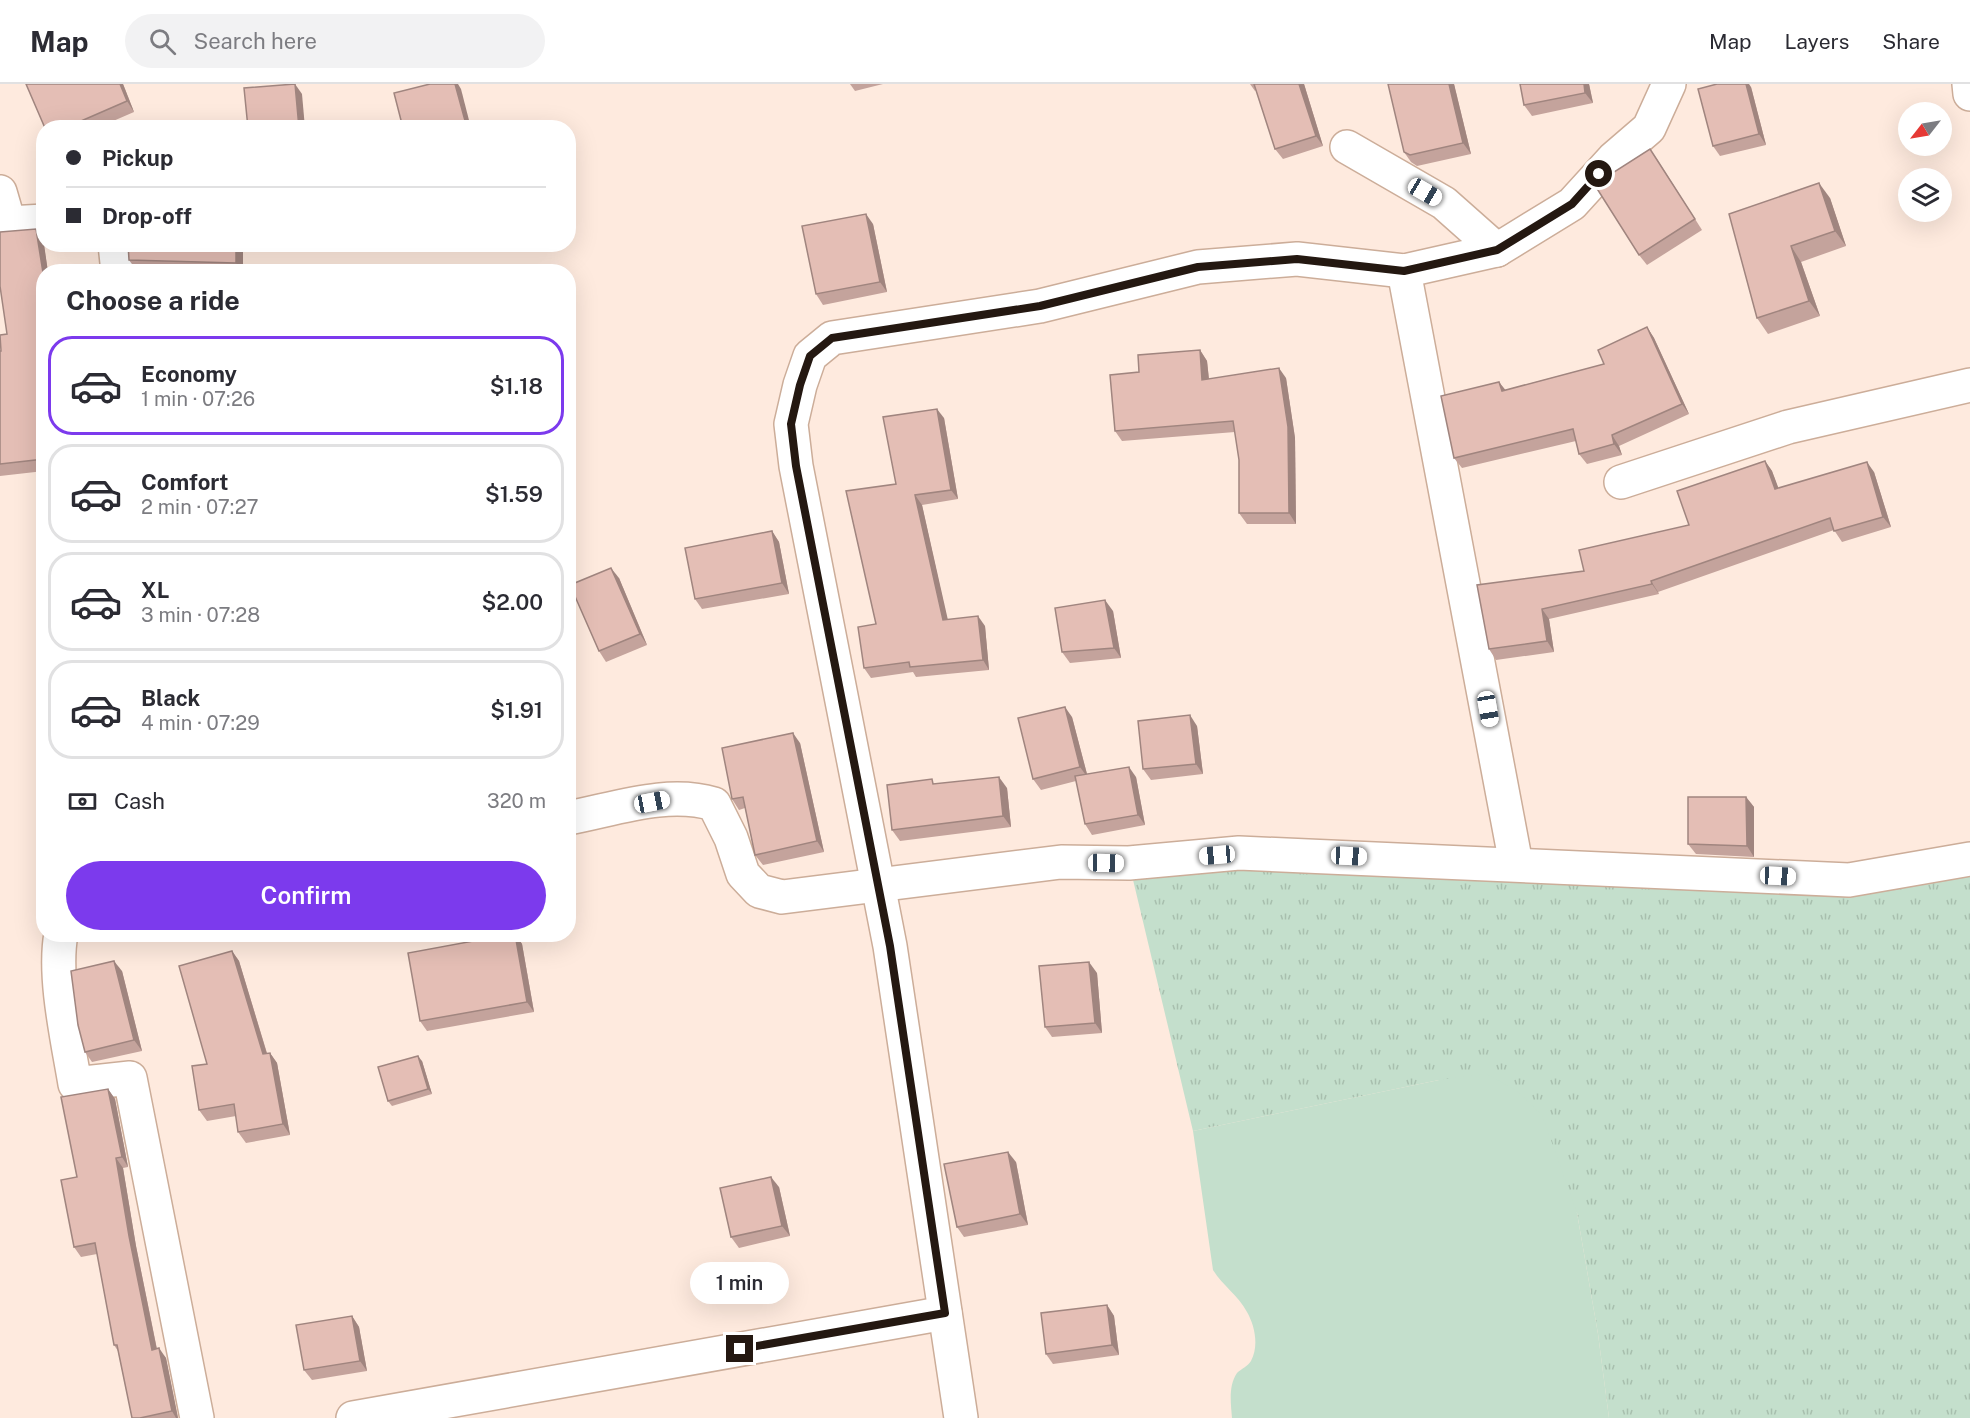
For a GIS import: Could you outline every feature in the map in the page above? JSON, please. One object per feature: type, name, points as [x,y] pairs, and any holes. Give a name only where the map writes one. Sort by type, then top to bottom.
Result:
[{"type":"street","points":[[961,1418],[890,946],[807,524],[791,424],[810,356],[832,338],[1040,306],[1198,267],[1297,259],[1404,271],[1497,250],[1572,204],[1613,159],[1649,128],[1669,84]]},
{"type":"street","points":[[1968,84],[1970,94]]},
{"type":"street","points":[[1347,147],[1444,203],[1497,250]]},
{"type":"street","points":[[0,192],[9,223],[36,221]]},
{"type":"street","points":[[1404,271],[1516,864]]},
{"type":"street","points":[[1621,482],[1788,427],[1970,385]]},
{"type":"street","points":[[576,816],[673,798],[692,798],[714,804],[731,838],[743,874],[759,891],[782,897],[1061,862],[1129,863],[1239,853],[1849,880],[1970,859]]},
{"type":"street","points":[[59,942],[60,972],[75,1084],[130,1078],[197,1418]]},
{"type":"street","points":[[353,1418],[945,1313]]},
{"type":"green space","points":[[1970,859],[1970,1418],[1609,1418],[1598,1334],[1577,1213],[1439,1080],[1193,1131],[1129,863],[1849,880]]},
{"type":"green space","points":[[1487,1074],[1517,1091],[1542,1115],[1577,1213],[1598,1334],[1609,1418],[1232,1418],[1232,1384],[1237,1373],[1251,1361],[1255,1349],[1255,1336],[1250,1318],[1243,1306],[1213,1270],[1193,1131],[1439,1080]]},
{"type":"building","points":[[26,84],[120,84],[127,101],[83,120],[42,120]]},
{"type":"building","points":[[295,84],[298,120],[247,120],[244,88]]},
{"type":"building","points":[[430,84],[455,84],[465,120],[401,120],[394,93]]},
{"type":"building","points":[[1254,84],[1299,84],[1316,136],[1275,149]]},
{"type":"building","points":[[1388,84],[1449,84],[1463,143],[1410,155],[1404,152]]},
{"type":"building","points":[[1520,84],[1584,84],[1585,93],[1524,105]]},
{"type":"building","points":[[1717,84],[1746,84],[1759,134],[1713,146],[1698,89]]},
{"type":"building","points":[[1650,149],[1695,219],[1639,255],[1596,187],[1603,179]]},
{"type":"building","points":[[1819,183],[1835,231],[1791,246],[1809,301],[1757,318],[1729,214]]},
{"type":"building","points":[[866,214],[880,282],[816,294],[802,226]]},
{"type":"building","points":[[36,229],[36,252],[40,252],[42,264],[36,264],[36,460],[0,464],[0,335],[7,334],[0,286],[0,232]]},
{"type":"building","points":[[128,252],[236,252],[236,263],[129,260]]},
{"type":"building","points":[[1647,327],[1682,404],[1612,435],[1614,444],[1579,454],[1573,429],[1454,458],[1441,396],[1499,382],[1502,391],[1604,364],[1598,350]]},
{"type":"building","points":[[1200,350],[1202,380],[1279,368],[1288,427],[1289,513],[1239,513],[1239,460],[1233,421],[1115,431],[1110,375],[1139,372],[1138,355]]},
{"type":"building","points":[[937,409],[951,490],[915,495],[943,620],[978,616],[983,660],[910,667],[909,662],[864,668],[858,627],[876,624],[846,491],[896,484],[883,417]]},
{"type":"building","points":[[1765,461],[1775,489],[1867,462],[1883,517],[1834,531],[1830,518],[1651,581],[1652,584],[1542,609],[1547,641],[1489,649],[1477,585],[1584,571],[1579,550],[1689,525],[1677,491]]},
{"type":"building","points":[[772,531],[782,583],[695,599],[685,548]]},
{"type":"building","points":[[611,568],[640,634],[599,651],[576,599],[576,583]]},
{"type":"building","points":[[1105,600],[1114,648],[1062,652],[1055,608]]},
{"type":"building","points":[[1065,707],[1080,767],[1033,779],[1018,718]]},
{"type":"building","points":[[1190,715],[1196,764],[1143,769],[1138,721]]},
{"type":"building","points":[[793,733],[817,841],[755,855],[743,797],[732,799],[722,748]]},
{"type":"building","points":[[1129,767],[1138,815],[1085,824],[1075,776]]},
{"type":"building","points":[[999,777],[1003,816],[892,830],[887,785],[932,779],[933,784]]},
{"type":"building","points":[[1688,797],[1746,797],[1747,846],[1688,844]]},
{"type":"building","points":[[468,942],[516,942],[527,1002],[420,1021],[408,953]]},
{"type":"building","points":[[232,951],[263,1054],[270,1053],[283,1124],[238,1132],[234,1104],[199,1110],[192,1066],[207,1064],[179,966]]},
{"type":"building","points":[[114,961],[134,1040],[85,1052],[78,1025],[71,971]]},
{"type":"building","points":[[1089,962],[1095,1023],[1045,1027],[1039,966]]},
{"type":"building","points":[[418,1056],[428,1089],[388,1101],[378,1067]]},
{"type":"building","points":[[108,1089],[122,1157],[116,1158],[129,1236],[152,1350],[159,1348],[172,1411],[140,1418],[132,1418],[117,1345],[114,1345],[95,1243],[74,1247],[61,1180],[77,1177],[61,1097]]},
{"type":"building","points":[[1008,1152],[1020,1214],[957,1227],[944,1164]]},
{"type":"building","points":[[771,1177],[782,1226],[731,1237],[720,1188]]},
{"type":"building","points":[[1107,1305],[1112,1345],[1046,1354],[1041,1313]]},
{"type":"building","points":[[352,1316],[360,1361],[304,1370],[296,1325]]},
{"type":"route","points":[[740,1349],[945,1313],[890,946],[796,466],[791,424],[800,385],[810,356],[832,338],[1040,306],[1198,267],[1297,259],[1404,271],[1497,250],[1572,204],[1599,174]]}]
